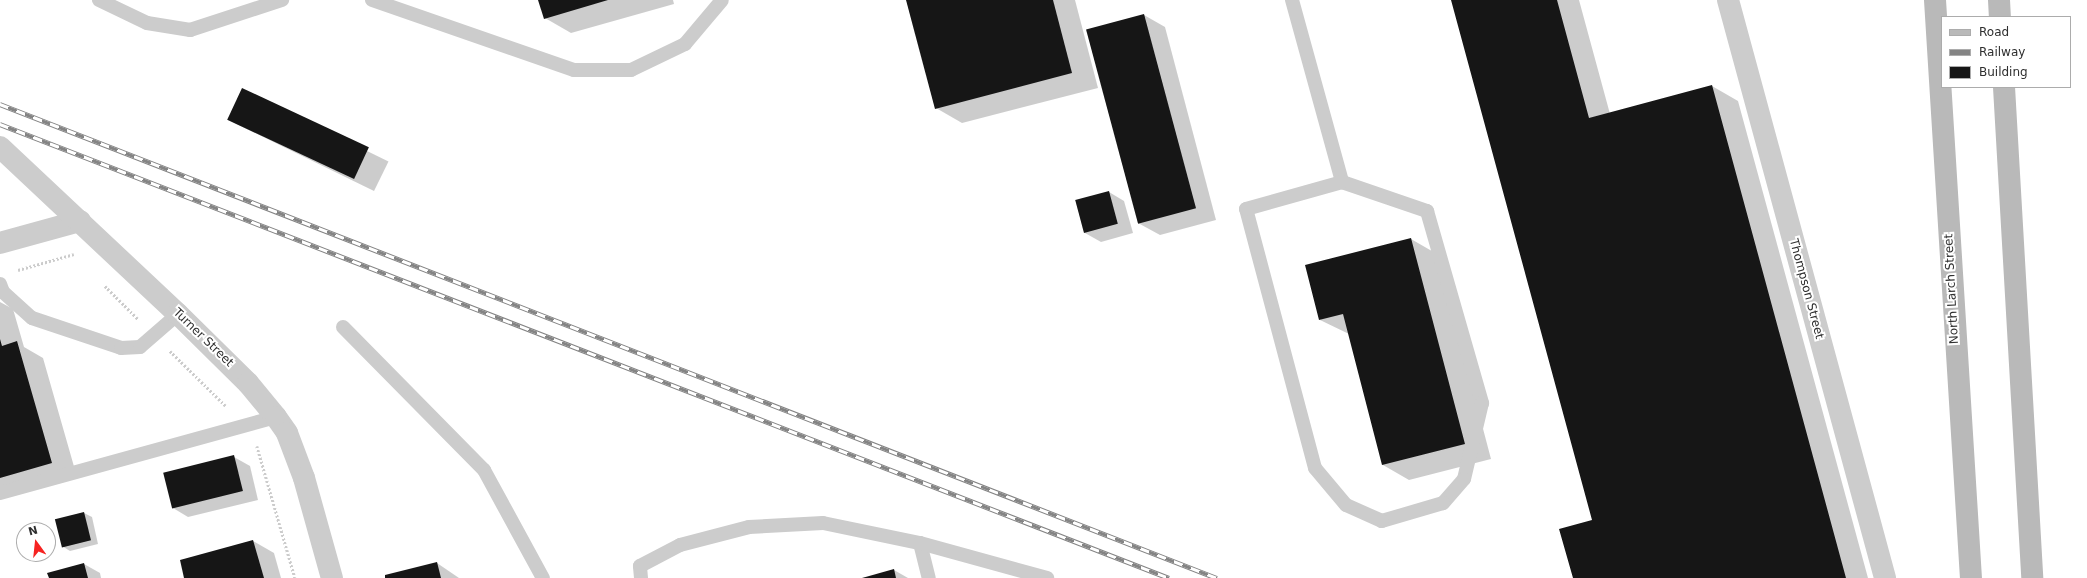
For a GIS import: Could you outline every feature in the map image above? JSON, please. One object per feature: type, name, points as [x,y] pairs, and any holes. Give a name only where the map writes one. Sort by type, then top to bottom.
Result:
[{"type":"main road","name":"North Larch Street","points":[[1934,0],[1970,578]]},
{"type":"main road","points":[[1999,0],[2000,16]]},
{"type":"main road","points":[[2004,88],[2018,356],[2032,578]]},
{"type":"street","name":"Thompson Street","points":[[1728,0],[1885,578]]},
{"type":"street","name":"Turner Street","points":[[0,147],[178,314],[248,383],[276,417],[287,433],[304,478],[332,578]]},
{"type":"street","points":[[0,243],[80,221]]},
{"type":"lane","points":[[99,0],[147,23],[190,30],[282,0]]},
{"type":"lane","points":[[372,0],[574,70],[631,70],[685,44],[722,0]]},
{"type":"lane","points":[[1292,0],[1342,182]]},
{"type":"lane","points":[[1342,182],[1427,211],[1482,403],[1464,479],[1443,503],[1382,521],[1346,505],[1315,468],[1246,209],[1342,182]]},
{"type":"lane","points":[[0,284],[4,292],[32,318],[121,348],[140,347],[178,314]]},
{"type":"lane","points":[[343,327],[484,470],[543,578]]},
{"type":"lane","points":[[0,493],[276,417]]},
{"type":"lane","points":[[641,578],[640,566],[680,545],[749,528],[823,523],[920,543],[1047,578]]},
{"type":"lane","points":[[920,543],[929,578]]},
{"type":"path","points":[[49,230],[79,260]]},
{"type":"path","points":[[15,270],[74,254]]},
{"type":"path","points":[[100,281],[245,425],[261,453],[295,578]]},
{"type":"building","points":[[538,0],[608,0],[544,19]]},
{"type":"building","points":[[906,0],[1053,0],[1072,73],[935,109]]},
{"type":"building","points":[[1451,0],[1557,0],[1589,118],[1712,85],[1846,578],[1573,578],[1559,529],[1592,520]]},
{"type":"building","points":[[1144,14],[1196,208],[1138,224],[1086,30]]},
{"type":"building","points":[[242,88],[369,147],[354,179],[227,120]]},
{"type":"building","points":[[1109,191],[1118,224],[1084,233],[1075,200]]},
{"type":"building","points":[[1411,238],[1465,444],[1382,465],[1343,314],[1319,320],[1305,265]]},
{"type":"building","points":[[0,339],[2,346],[17,341],[52,463],[0,478]]},
{"type":"building","points":[[234,455],[243,491],[172,509],[163,473]]},
{"type":"building","points":[[84,512],[91,540],[62,547],[55,519]]},
{"type":"building","points":[[253,540],[264,578],[184,578],[180,560]]},
{"type":"building","points":[[437,562],[441,578],[385,578],[385,575]]},
{"type":"building","points":[[84,563],[88,578],[49,578],[47,573]]},
{"type":"building","points":[[894,569],[896,578],[862,578]]},
{"type":"railway","points":[[0,104],[1217,578]]},
{"type":"railway","points":[[0,124],[1169,578]]}]
